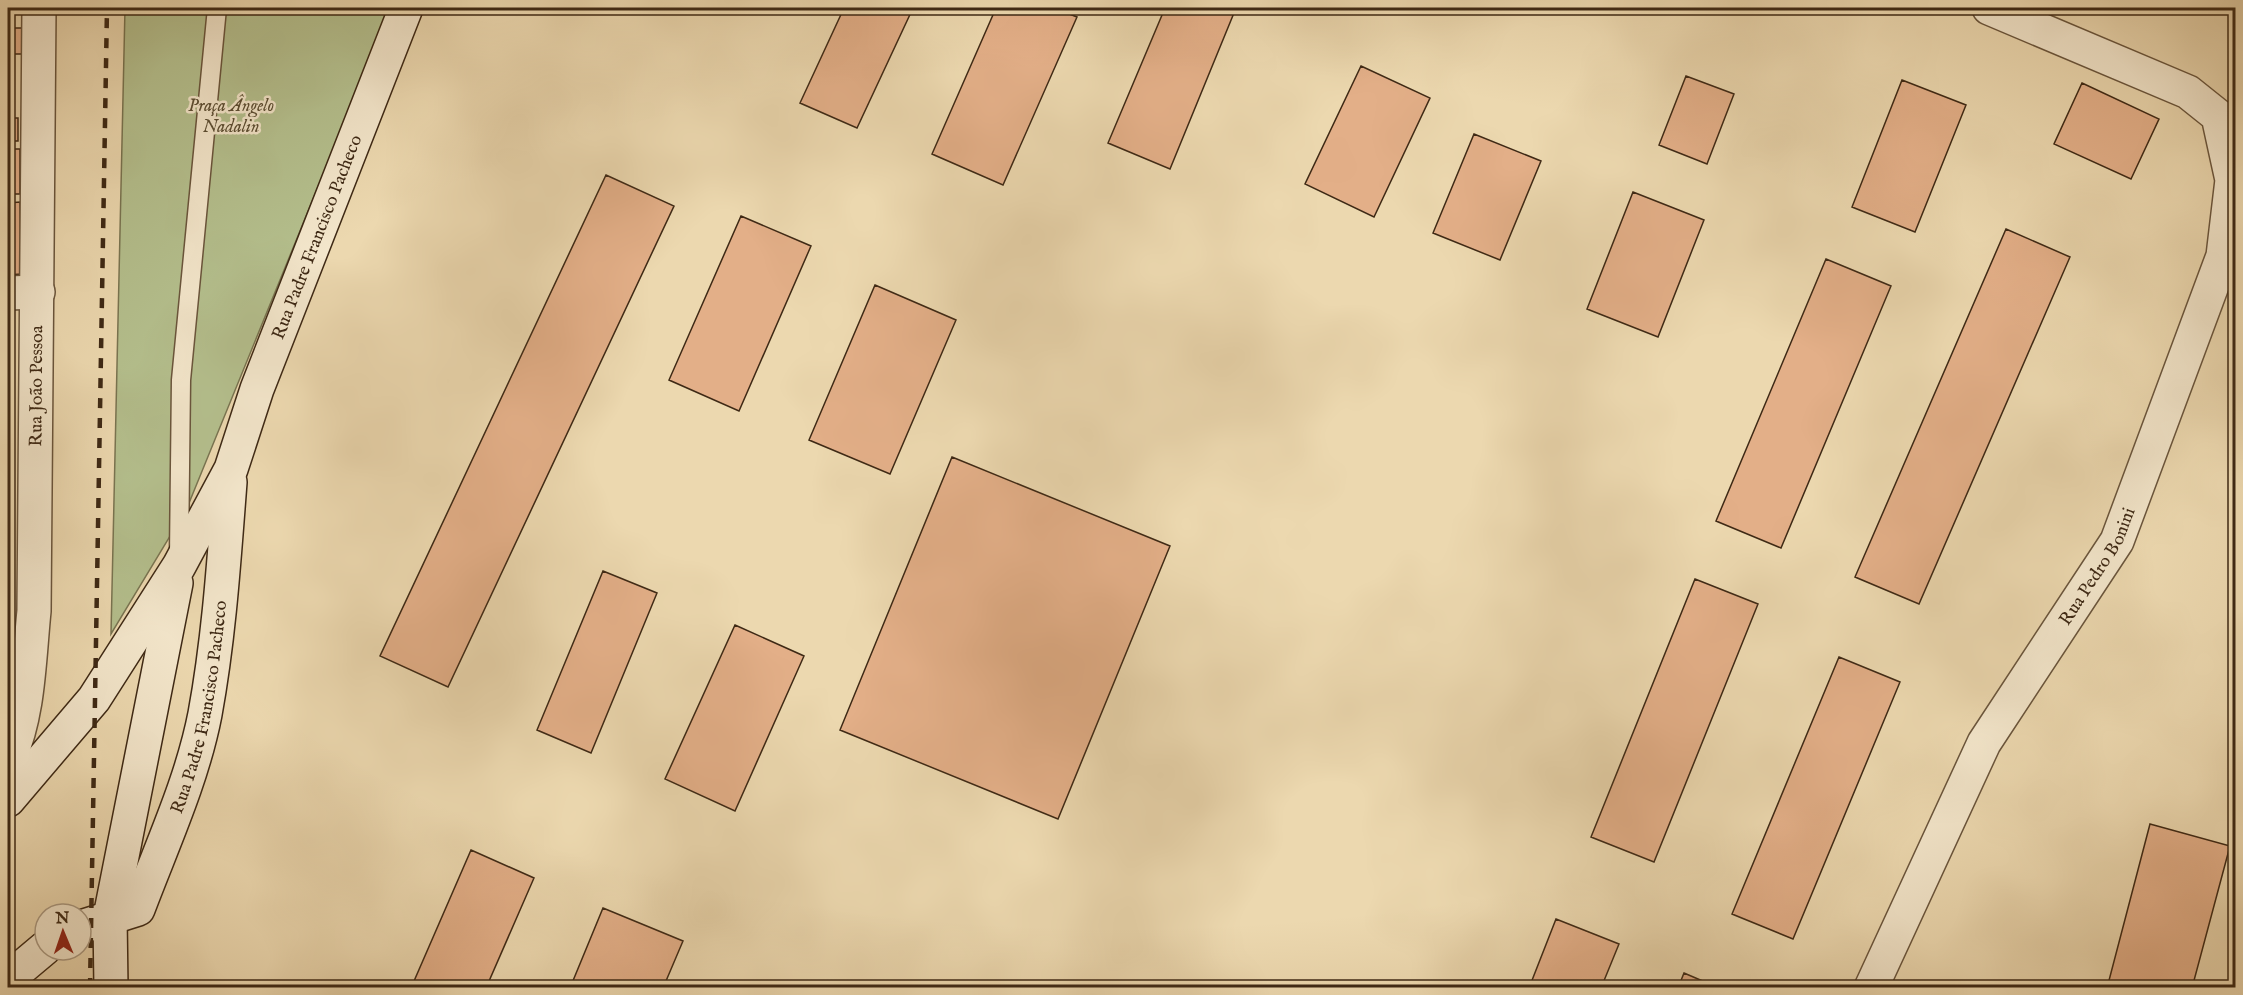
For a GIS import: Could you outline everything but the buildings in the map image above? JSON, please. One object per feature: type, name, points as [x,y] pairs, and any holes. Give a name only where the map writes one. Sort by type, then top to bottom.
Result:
[{"type":"street","name":"Rua João Pessoa","points":[[8,761],[14,748],[25,700],[34,611],[23,293],[39,8]]},
{"type":"street","name":"Rua Padre Francisco Pacheco","points":[[8,800],[94,699],[179,566],[231,469],[257,389],[406,8]]},
{"type":"street","name":"Rua Pedro Bonini","points":[[1871,987],[1984,743],[2117,541],[2223,256],[2232,180],[2218,116],[2188,92],[1989,8]]},
{"type":"street","name":"Rua Padre Francisco Pacheco","points":[[110,917],[183,792],[204,716],[219,614],[231,469]]},
{"type":"street","name":"Rua Padre Francisco Pacheco","points":[[110,917],[179,566]]},
{"type":"street","points":[[179,566],[219,614]]},
{"type":"street","points":[[110,917],[112,987]]},
{"type":"street","points":[[8,979],[33,958]]},
{"type":"lane","points":[[179,566],[182,380],[217,8]]},
{"type":"green space","name":"Praça Ângelo Nadalin","points":[[125,8],[391,8],[187,508],[111,634]]},
{"type":"railway","points":[[90,988],[107,8]]}]
